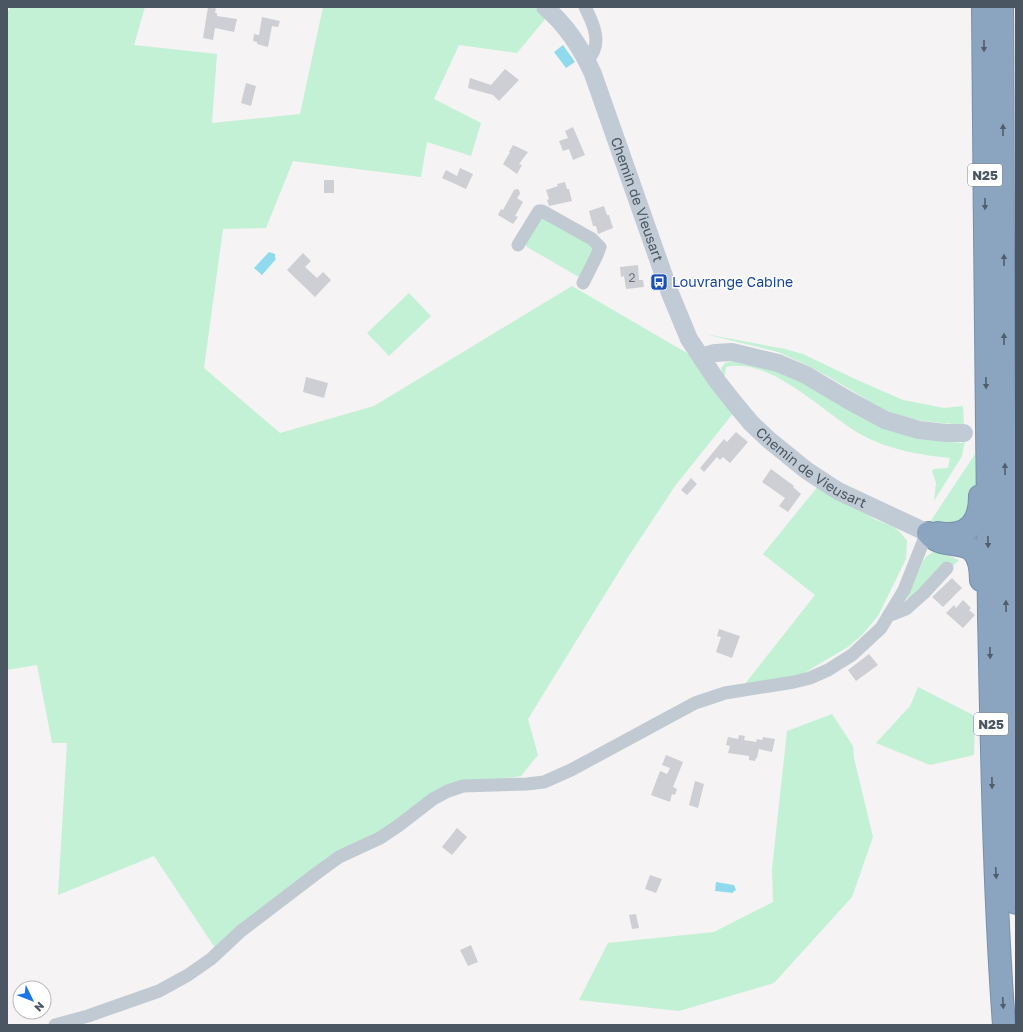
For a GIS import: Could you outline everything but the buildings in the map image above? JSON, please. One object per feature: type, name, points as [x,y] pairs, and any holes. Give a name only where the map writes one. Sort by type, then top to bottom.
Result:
[{"type":"highway","name":"N25","points":[[983,7],[989,614],[994,826],[1004,1025]]},
{"type":"highway","name":"N25","points":[[1002,7],[1007,687],[1016,903]]},
{"type":"highway","points":[[928,532],[955,534],[963,532],[970,527],[979,514],[980,479],[987,475]]},
{"type":"highway","points":[[1006,508],[1013,512],[1014,541],[1016,548]]},
{"type":"highway","points":[[928,532],[933,539],[941,542],[962,544],[974,553],[979,560],[981,571],[982,608],[989,614]]},
{"type":"highway","points":[[1007,687],[1015,680],[1014,644],[1016,634]]},
{"type":"street","name":"Chemin de Vieusart","points":[[545,7],[568,31],[587,61],[593,74],[670,293],[689,339],[700,357],[751,423],[769,440],[806,470],[838,491],[928,532]]},
{"type":"street","points":[[586,7],[596,39],[594,50],[587,61]]},
{"type":"street","points":[[518,245],[539,211],[542,211],[592,239],[600,247],[583,283]]},
{"type":"street","points":[[700,357],[715,353],[732,352],[778,363],[806,374],[848,400],[885,420],[919,430],[964,433]]},
{"type":"street","points":[[55,1025],[88,1016],[159,991],[188,975],[211,959],[242,931],[316,873],[339,857],[380,838],[433,799],[448,791],[463,786],[544,782],[571,770],[695,702],[725,693],[794,682],[810,678],[828,670],[852,655],[881,628],[904,590],[928,532]]},
{"type":"street","points":[[888,616],[906,609],[923,594],[947,568]]},
{"type":"green space","points":[[10,7],[145,7],[134,45],[217,54],[212,123],[300,114],[323,7],[534,7],[546,18],[517,53],[459,45],[434,99],[481,123],[471,156],[427,142],[421,177],[293,161],[266,228],[223,229],[204,368],[280,433],[374,406],[572,286],[692,356],[735,411],[675,486],[628,557],[528,719],[538,755],[521,776],[453,786],[215,948],[154,856],[58,895],[67,743],[52,743],[37,665],[7,670],[7,14]]},
{"type":"green space","points":[[539,216],[595,246],[579,277],[527,247],[525,244]]},
{"type":"green space","points":[[409,293],[431,316],[389,356],[367,333]]},
{"type":"green space","points":[[705,334],[785,349],[803,354],[903,400],[944,408],[963,406],[964,425],[924,421],[893,413],[878,407],[820,372],[778,352]]},
{"type":"green space","points":[[733,361],[770,369],[939,441],[962,443],[965,441],[962,456],[934,501],[936,483],[932,471],[934,469],[948,468],[950,458],[905,451],[872,440],[847,426],[797,389],[779,378],[761,370],[743,366],[726,367],[724,381],[721,368],[725,363]]},
{"type":"green space","points":[[975,454],[976,503],[967,524],[932,527],[930,522]]},
{"type":"green space","points":[[819,485],[876,520],[892,526],[900,532],[907,541],[906,559],[878,616],[862,635],[848,647],[797,678],[744,685],[815,595],[763,554]]},
{"type":"green space","points":[[936,550],[959,560],[951,568],[908,599],[907,597],[923,561],[927,556]]},
{"type":"green space","points":[[918,687],[975,716],[974,755],[930,765],[876,743],[910,706]]},
{"type":"green space","points":[[832,714],[853,746],[854,758],[873,837],[852,897],[774,983],[679,1011],[579,1000],[608,943],[714,932],[773,902],[772,869],[787,731]]},
{"type":"water","points":[[563,45],[575,62],[566,68],[554,52]]},
{"type":"water","points":[[269,252],[275,254],[276,259],[262,275],[254,268]]},
{"type":"water","points":[[716,882],[734,885],[736,890],[733,893],[715,891]]},
{"type":"place","name":"Louvrange Cabine","points":[[659,282]]}]
